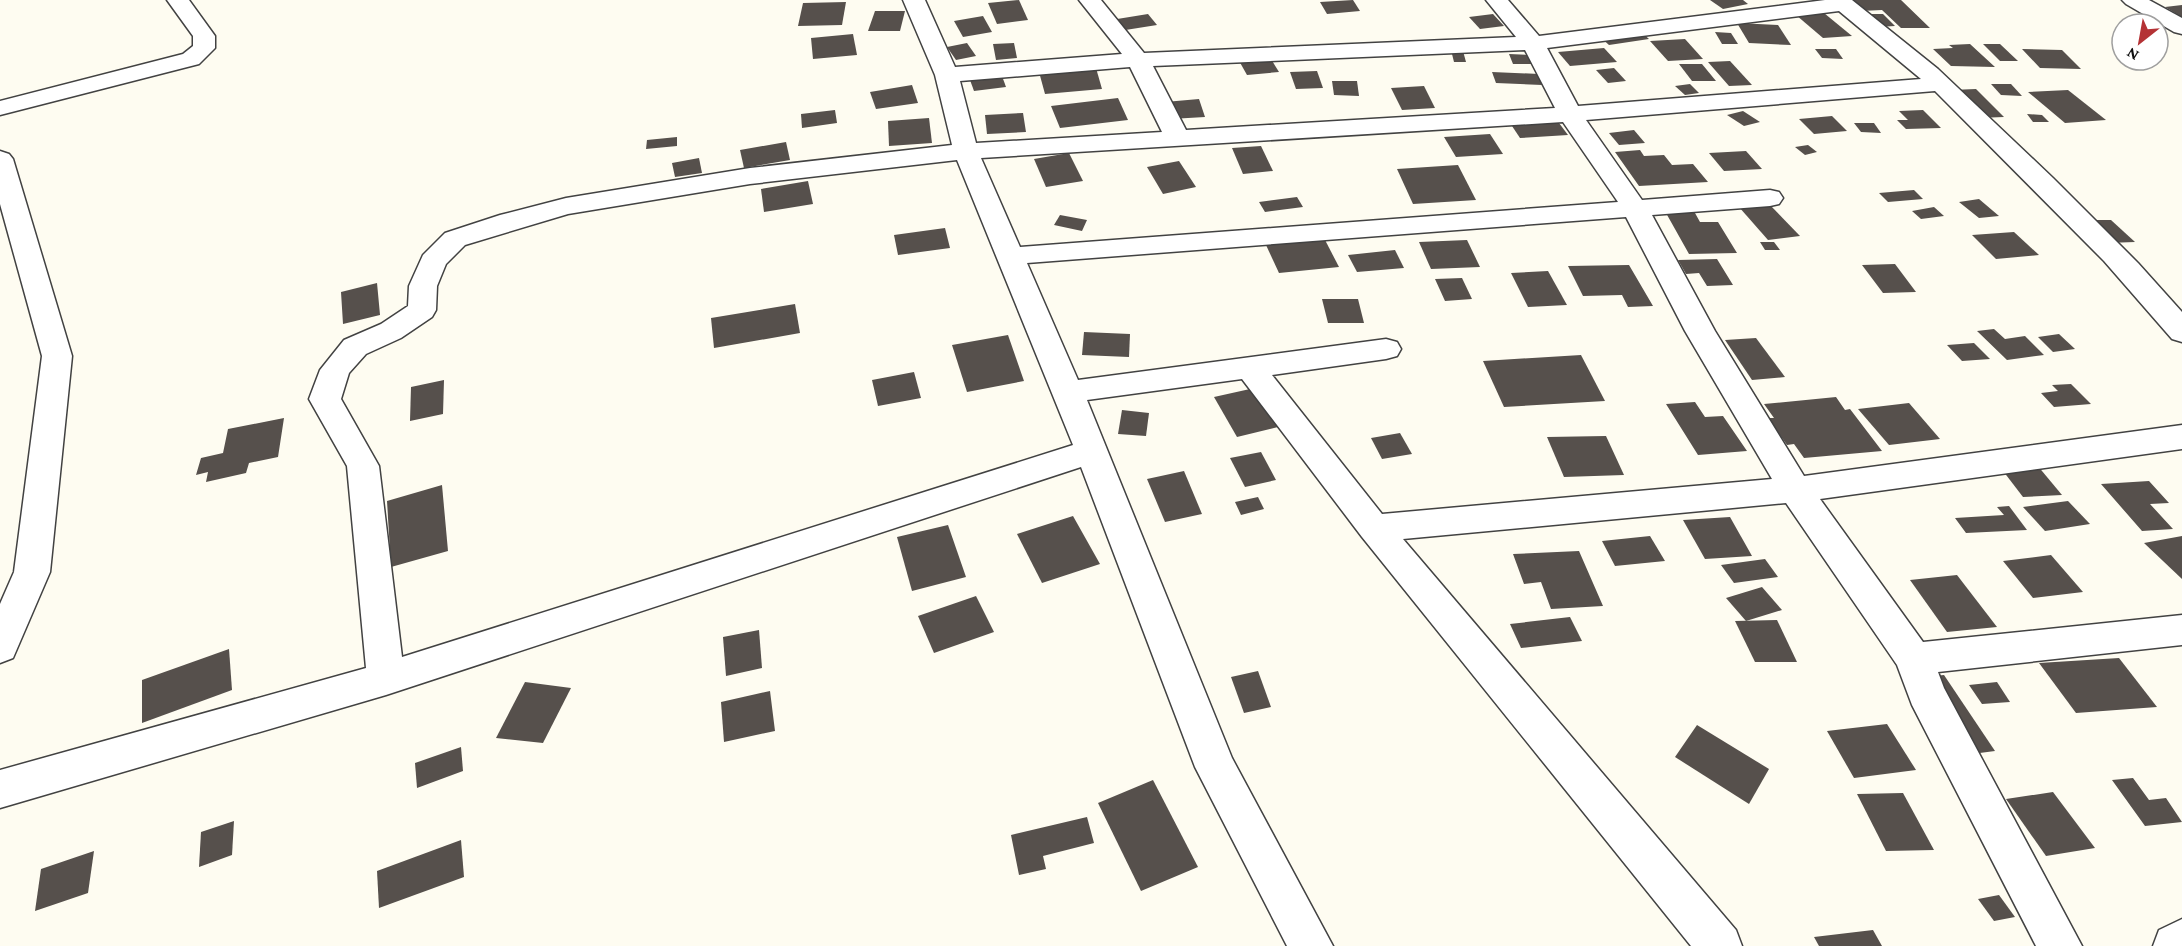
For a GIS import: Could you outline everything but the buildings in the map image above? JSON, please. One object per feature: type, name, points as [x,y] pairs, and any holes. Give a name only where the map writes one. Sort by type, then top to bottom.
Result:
[{"type":"street","points":[[0,108],[191,59],[204,48],[204,36],[178,0]]},
{"type":"street","points":[[914,0],[947,75],[966,151],[1068,392],[1215,767],[1311,946]]},
{"type":"street","points":[[1090,0],[1138,60],[1177,137]]},
{"type":"street","points":[[1497,0],[1533,43],[1570,114],[1635,208],[1700,331],[1795,490],[1914,659],[1926,693],[2060,946]]},
{"type":"street","points":[[2133,0],[2182,27]]},
{"type":"street","points":[[947,75],[1138,60],[1533,43],[1841,2],[1941,84],[2145,287],[2182,332]]},
{"type":"street","points":[[386,679],[363,466],[326,399],[335,370],[355,347],[391,331],[422,310],[423,286],[433,261],[455,239],[509,221],[566,206],[750,176],[966,151],[1570,114],[1941,84]]},
{"type":"street","points":[[0,159],[57,356],[32,572],[0,647]]},
{"type":"street","points":[[1012,256],[1770,198]]},
{"type":"street","points":[[1068,392],[1386,349]]},
{"type":"street","points":[[1249,366],[1374,528],[1720,946]]},
{"type":"street","points":[[1374,528],[1795,490],[2182,437]]},
{"type":"street","points":[[0,789],[386,679],[1090,452]]},
{"type":"street","points":[[1914,659],[2182,630]]},
{"type":"street","points":[[2175,946],[2182,941]]}]
